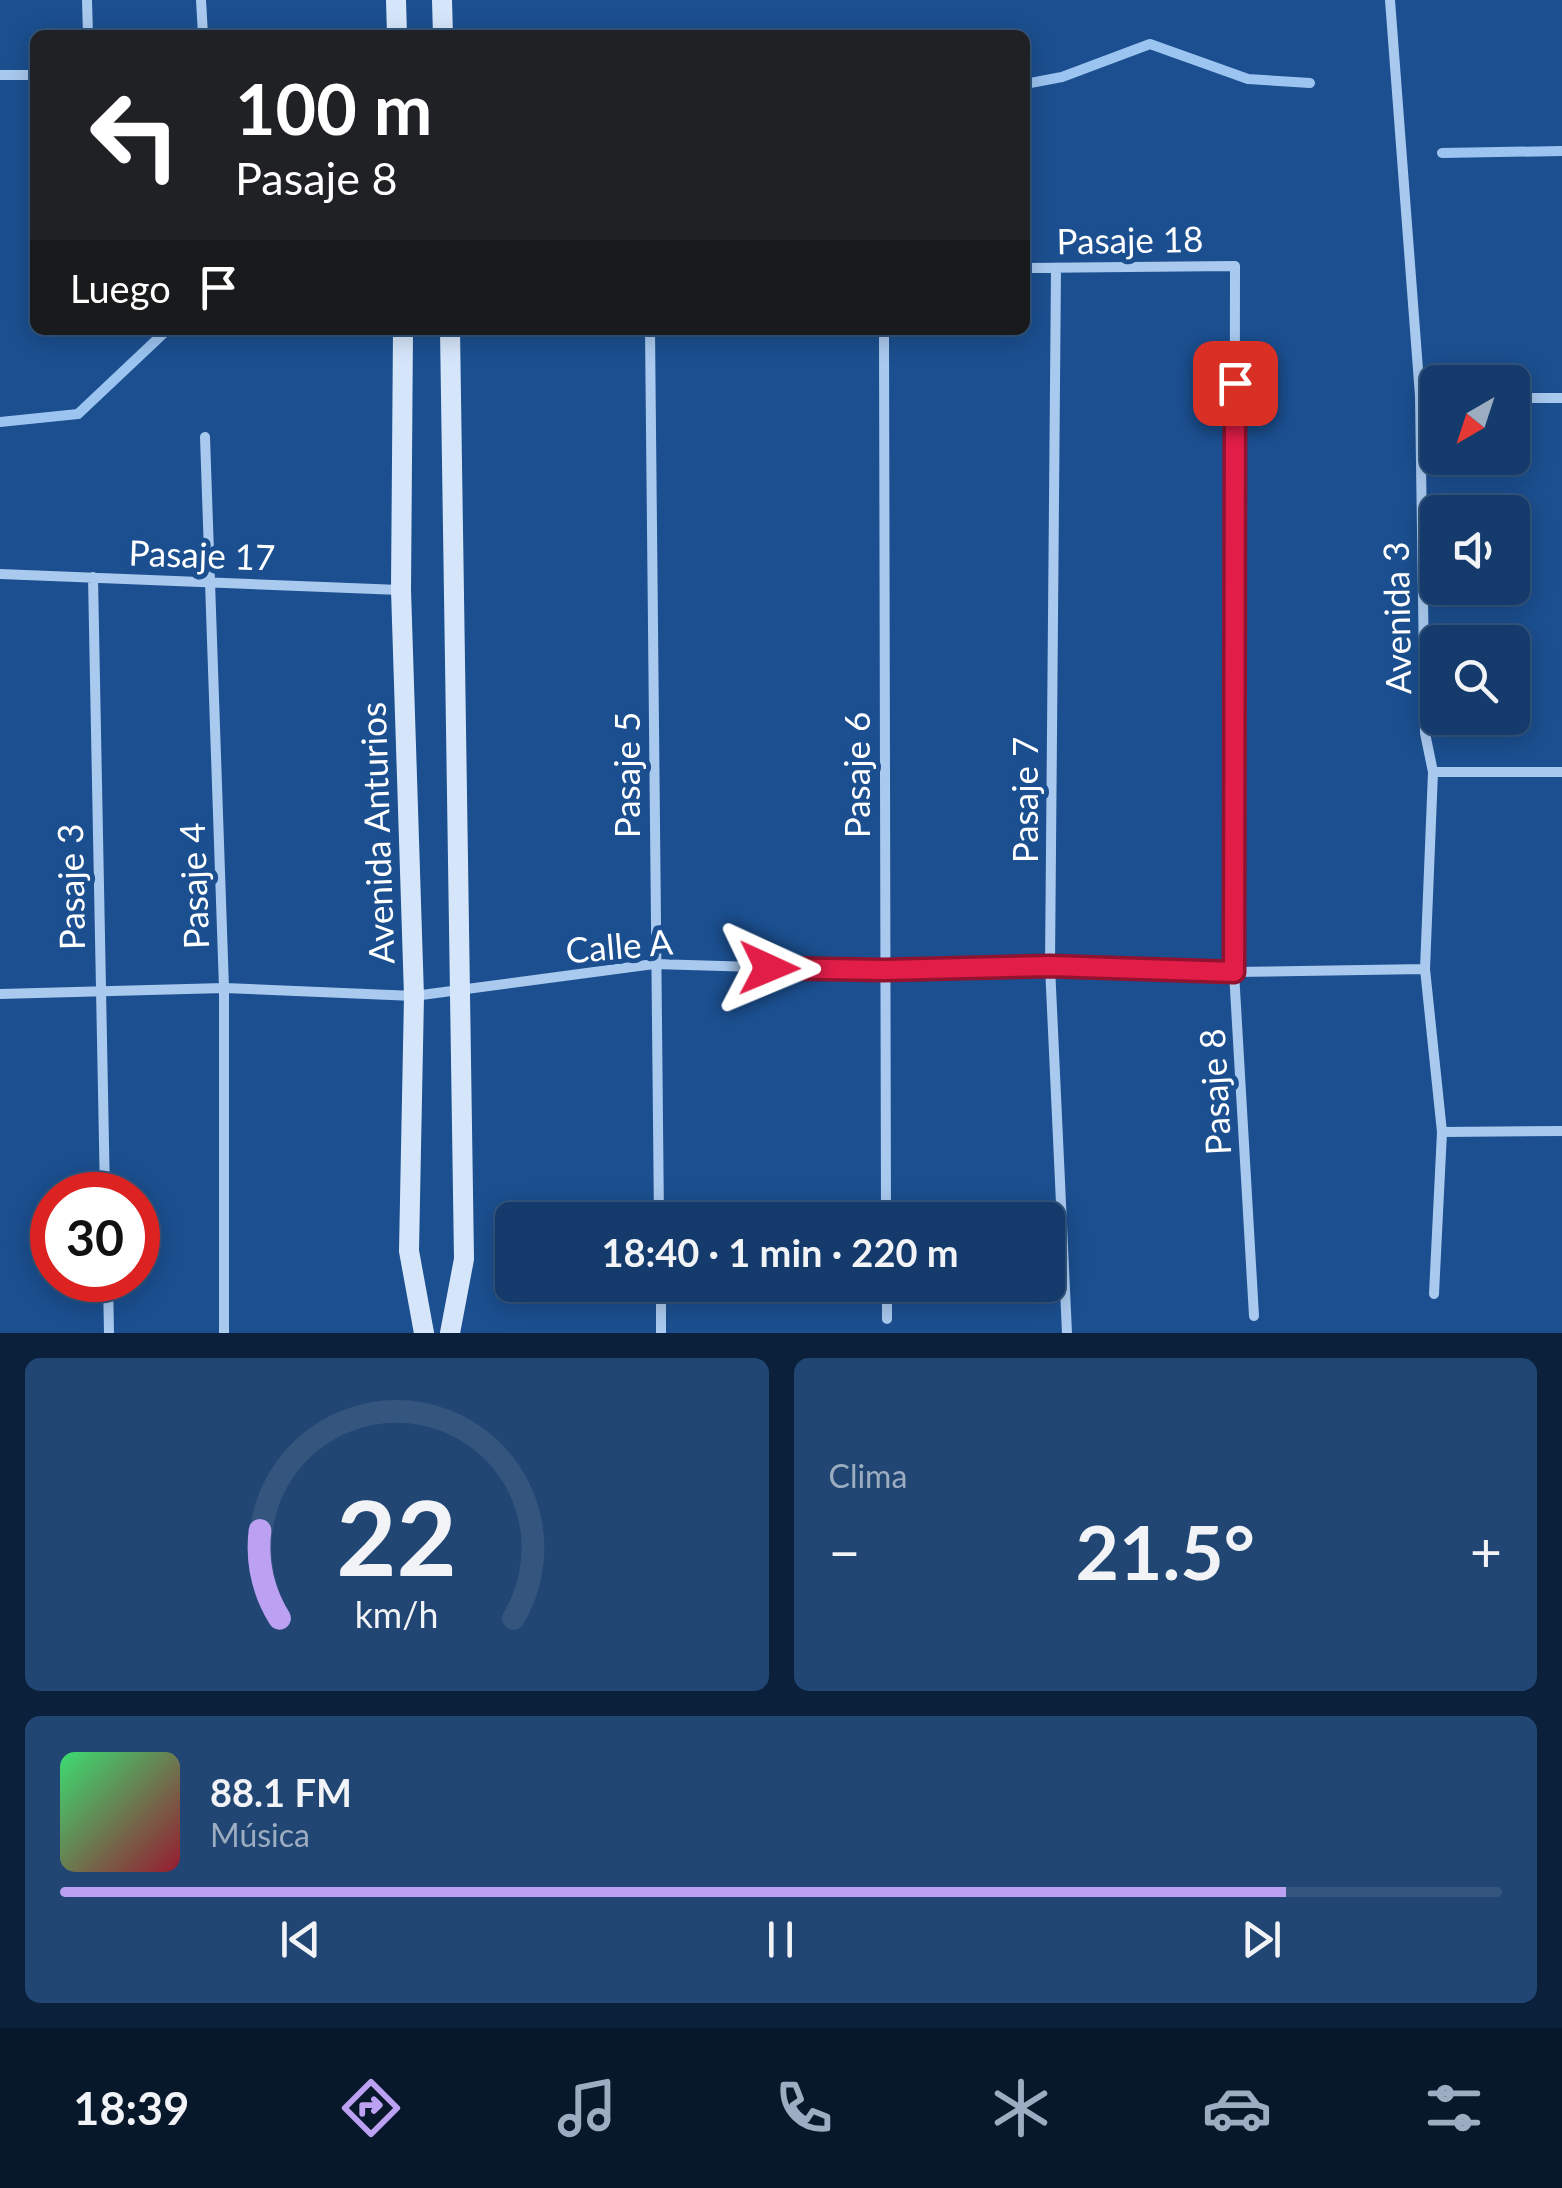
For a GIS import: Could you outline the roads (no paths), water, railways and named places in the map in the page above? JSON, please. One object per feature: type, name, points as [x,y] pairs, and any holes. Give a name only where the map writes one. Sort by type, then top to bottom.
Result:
[{"type":"street","points":[[87,0],[88,30]]},
{"type":"street","points":[[201,0],[203,30]]},
{"type":"street","points":[[396,0],[397,30]]},
{"type":"street","points":[[442,0],[443,30]]},
{"type":"street","name":"Avenida 3","points":[[1390,0],[1420,396]]},
{"type":"street","points":[[0,75],[30,75]]},
{"type":"street","name":"Pasaje 18","points":[[1030,268],[1236,266]]},
{"type":"street","name":"Pasaje 8","points":[[1236,266],[1234,972],[1254,1316]]},
{"type":"street","name":"Pasaje 7","points":[[1056,268],[1050,966],[1067,1333]]},
{"type":"street","name":"Avenida Anturios","points":[[403,335],[401,590],[414,996],[409,1251],[424,1333]]},
{"type":"street","points":[[450,335],[464,1260],[450,1333]]},
{"type":"street","name":"Pasaje 5","points":[[650,335],[659,1202]]},
{"type":"street","name":"Pasaje 6","points":[[884,335],[886,1202]]},
{"type":"street","points":[[1530,398],[1562,398]]},
{"type":"street","name":"Pasaje 4","points":[[205,437],[224,988],[224,1333]]},
{"type":"street","name":"Avenida 3","points":[[1421,475],[1425,732],[1433,772],[1425,968],[1442,1132],[1434,1294]]},
{"type":"street","name":"Pasaje 17","points":[[0,574],[401,590]]},
{"type":"street","name":"Pasaje 3","points":[[92,577],[104,1172]]},
{"type":"street","points":[[1433,772],[1562,772]]},
{"type":"street","name":"Calle A","points":[[0,994],[224,988],[414,996],[654,964],[884,970],[1050,966],[1234,972],[1425,968]]},
{"type":"street","points":[[1442,1132],[1562,1131]]},
{"type":"street","points":[[109,1302],[110,1333]]},
{"type":"street","points":[[661,1302],[662,1333]]},
{"type":"street","points":[[887,1302],[887,1318]]},
{"type":"waterway","points":[[1030,83],[1062,77],[1150,44],[1248,79],[1310,83]]},
{"type":"waterway","points":[[1442,153],[1562,151]]},
{"type":"waterway","points":[[0,422],[78,414],[162,335]]}]
